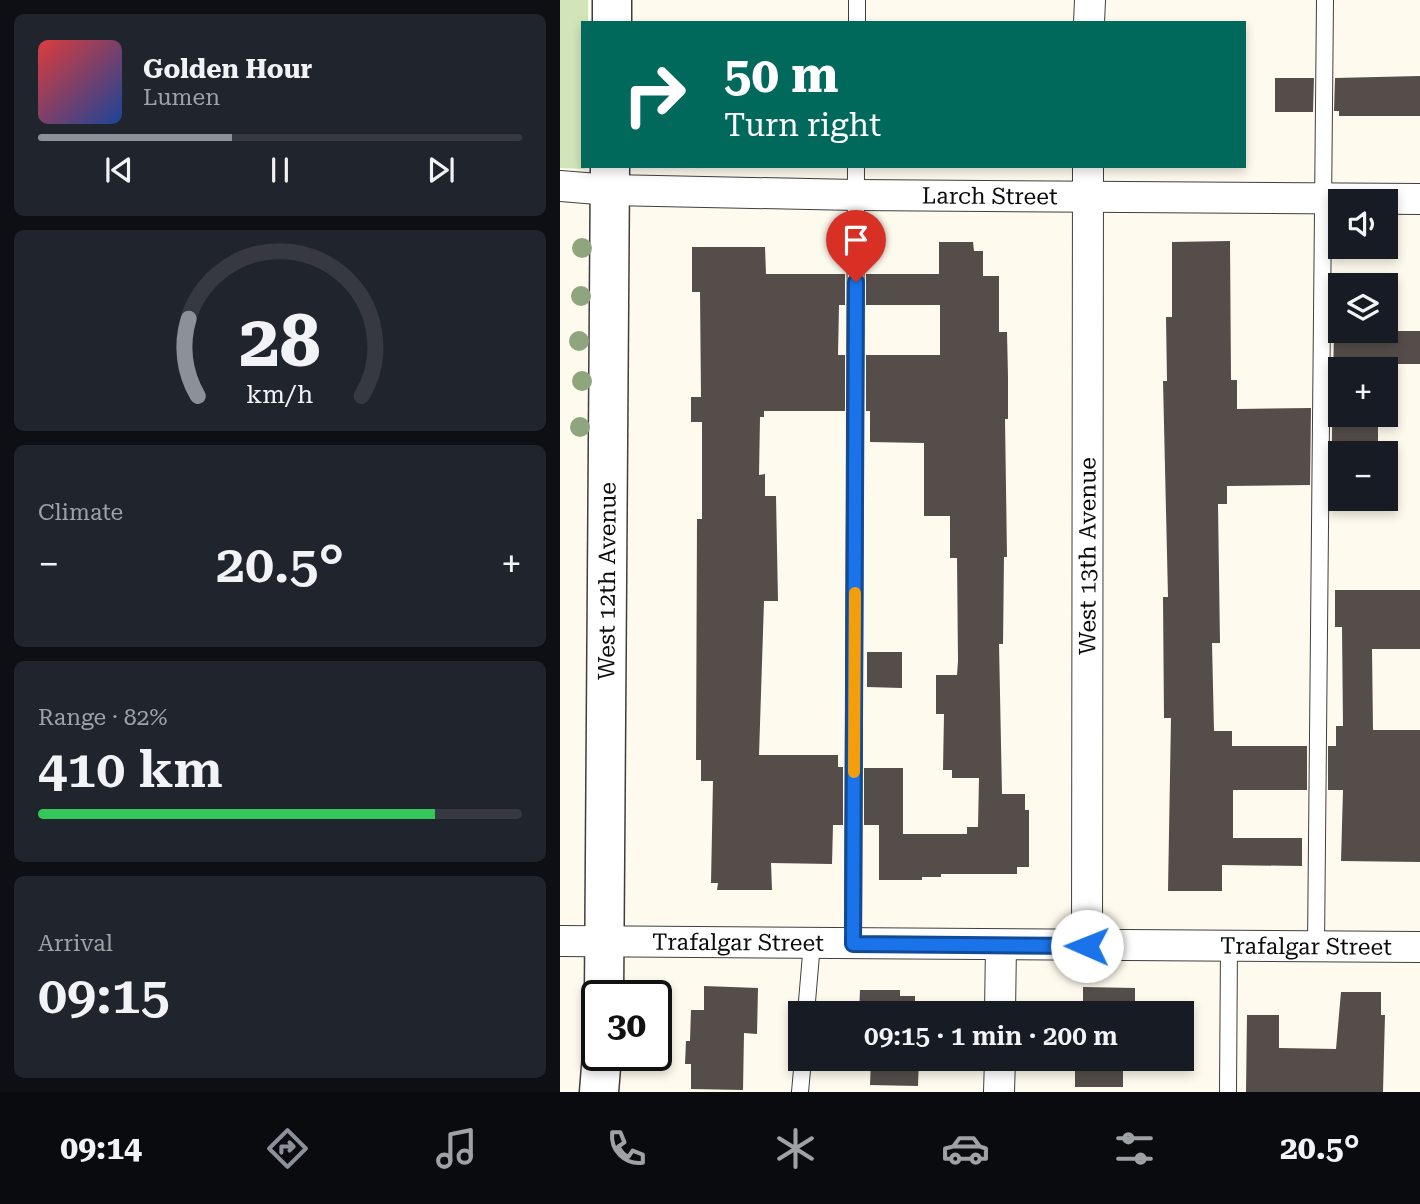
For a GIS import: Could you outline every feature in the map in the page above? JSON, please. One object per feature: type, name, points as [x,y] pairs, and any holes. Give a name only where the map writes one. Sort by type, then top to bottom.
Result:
[{"type":"street","points":[[612,0],[612,21]]},
{"type":"street","points":[[1090,0],[1090,21]]},
{"type":"street","name":"West 13th Avenue","points":[[1087,946],[1088,168]]},
{"type":"street","name":"Larch Street","points":[[560,186],[610,178],[856,180],[1088,197],[1420,199]]},
{"type":"street","name":"West 12th Avenue","points":[[604,980],[610,178]]},
{"type":"street","name":"Trafalgar Street","points":[[560,941],[1420,947]]},
{"type":"street","points":[[1000,1001],[1001,945]]},
{"type":"street","points":[[599,1092],[601,1071]]},
{"type":"street","points":[[999,1092],[1000,1071]]},
{"type":"lane","points":[[857,21],[858,0]]},
{"type":"lane","points":[[1316,947],[1325,0]]},
{"type":"lane","points":[[853,944],[856,180]]},
{"type":"lane","points":[[807,1001],[811,943]]},
{"type":"lane","points":[[1228,1092],[1229,946]]},
{"type":"lane","points":[[800,1092],[802,1071]]},
{"type":"green space","points":[[560,0],[588,0],[588,21],[581,21],[581,168],[586,169],[560,168]]},
{"type":"building","points":[[1420,76],[1420,116],[1339,116],[1339,111],[1334,111],[1335,78]]},
{"type":"building","points":[[1275,78],[1314,78],[1313,112],[1275,112]]},
{"type":"building","points":[[1230,241],[1231,380],[1237,380],[1237,409],[1311,408],[1310,485],[1227,486],[1227,504],[1218,504],[1220,643],[1212,643],[1214,731],[1232,731],[1232,746],[1307,746],[1307,790],[1233,790],[1233,838],[1302,838],[1302,866],[1222,865],[1222,891],[1168,891],[1171,718],[1164,718],[1163,597],[1168,597],[1163,381],[1167,381],[1166,317],[1172,317],[1172,242]]},
{"type":"building","points":[[939,242],[973,242],[974,251],[983,251],[983,276],[999,276],[999,332],[1007,332],[1008,377],[1008,419],[1005,419],[1007,557],[1004,557],[1003,644],[999,644],[1002,794],[1025,794],[1025,810],[1029,810],[1029,867],[1017,867],[1017,874],[941,874],[941,877],[922,877],[922,880],[879,880],[879,825],[864,825],[864,768],[903,768],[903,834],[967,834],[967,827],[978,827],[979,778],[952,778],[952,770],[943,770],[944,714],[936,714],[936,675],[957,675],[958,661],[957,558],[950,558],[950,516],[924,516],[924,443],[870,442],[870,411],[866,411],[866,355],[940,355],[940,305],[866,305],[866,274],[939,274]]},
{"type":"building","points":[[692,247],[765,247],[766,274],[845,274],[845,305],[839,305],[838,355],[845,355],[845,411],[764,411],[764,417],[760,417],[759,475],[765,474],[765,496],[776,496],[778,601],[764,601],[759,755],[838,755],[838,767],[843,767],[843,825],[833,825],[832,864],[771,863],[772,890],[717,890],[718,883],[711,883],[713,781],[701,781],[701,760],[696,760],[697,519],[702,519],[702,422],[691,422],[691,397],[701,397],[700,292],[692,292]]},
{"type":"building","points":[[1398,331],[1420,331],[1420,364],[1398,364],[1398,357],[1333,357],[1334,343],[1398,343]]},
{"type":"building","points":[[1332,427],[1378,427],[1378,441],[1332,441]]},
{"type":"building","points":[[1335,590],[1420,590],[1420,649],[1372,649],[1373,730],[1420,730],[1420,862],[1341,861],[1343,790],[1328,790],[1328,746],[1336,746],[1336,726],[1343,726],[1342,627],[1335,627]]},
{"type":"building","points":[[867,652],[902,652],[902,688],[867,687]]},
{"type":"building","points":[[704,986],[758,988],[757,1034],[744,1033],[743,1090],[691,1089],[691,1064],[685,1064],[686,1041],[690,1041],[691,1010],[704,1010]]},
{"type":"building","points":[[1083,987],[1135,988],[1135,1001],[1083,1001]]},
{"type":"building","points":[[860,990],[900,990],[900,996],[915,996],[915,1001],[860,1001]]},
{"type":"building","points":[[1341,992],[1381,992],[1381,1015],[1385,1015],[1383,1092],[1246,1092],[1247,1015],[1279,1015],[1279,1048],[1336,1049]]},
{"type":"building","points":[[871,1071],[919,1071],[918,1086],[870,1085]]},
{"type":"building","points":[[1075,1071],[1123,1071],[1123,1087],[1075,1087]]},
{"type":"slow traffic","points":[[854,772],[855,593]]},
{"type":"route","points":[[856,282],[853,944],[1087,946]]}]
